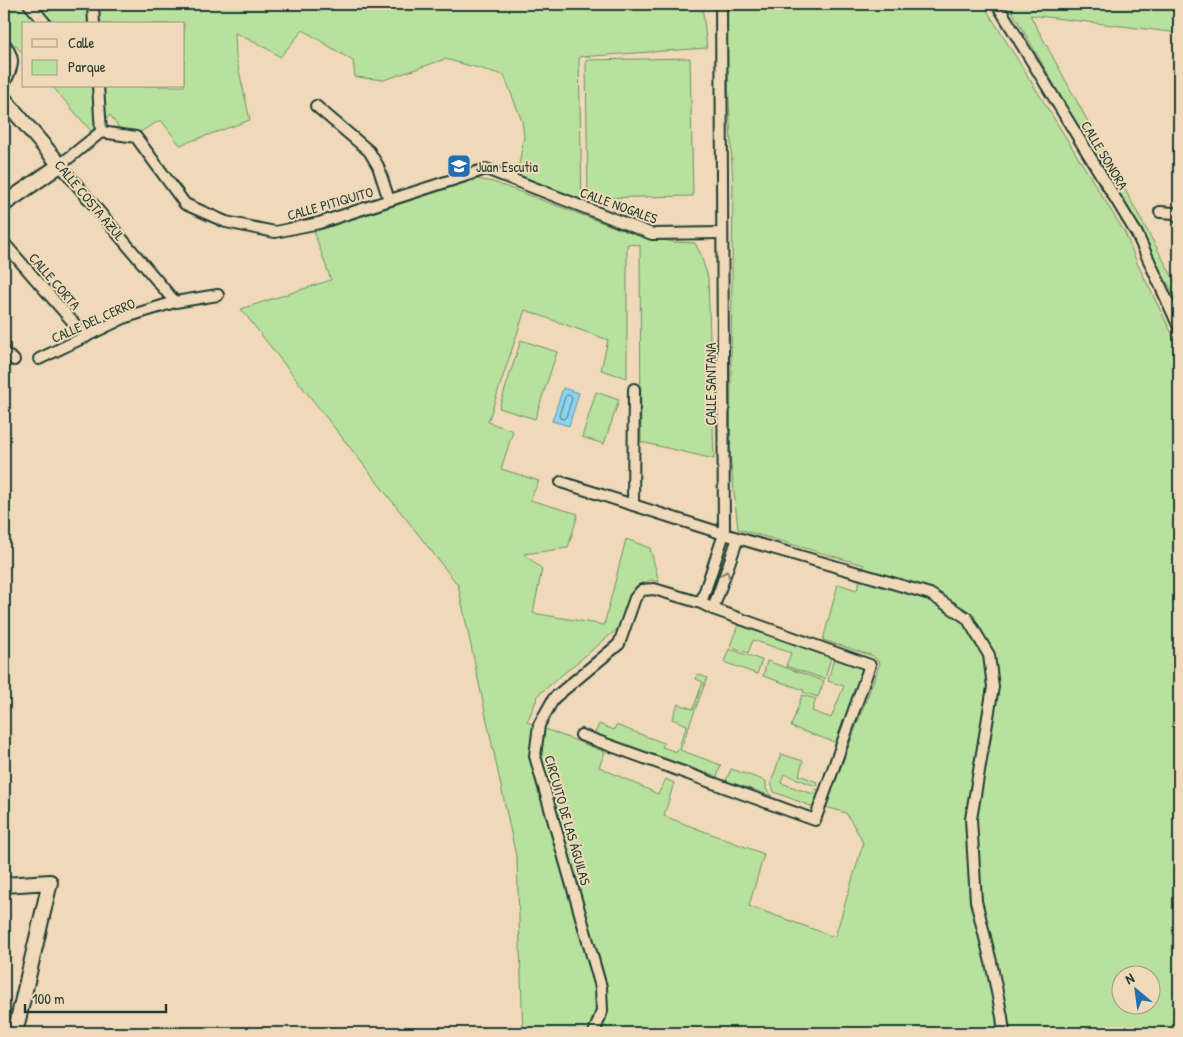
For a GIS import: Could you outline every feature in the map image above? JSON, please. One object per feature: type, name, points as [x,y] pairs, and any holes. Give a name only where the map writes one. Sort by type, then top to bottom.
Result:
[{"type":"street","points":[[29,4],[44,22]]},
{"type":"street","points":[[93,4],[94,22]]},
{"type":"street","points":[[721,4],[722,233]]},
{"type":"street","name":"CALLE SONORA","points":[[997,4],[1137,234],[1179,327]]},
{"type":"street","points":[[4,80],[11,59],[6,50]]},
{"type":"street","points":[[4,204],[60,165],[101,132],[98,88]]},
{"type":"street","name":"CALLE COSTA AZUL","points":[[4,99],[175,302]]},
{"type":"street","points":[[316,106],[369,151],[378,166],[389,200]]},
{"type":"street","name":"CALLE PITIQUITO","points":[[101,132],[136,137],[185,204],[226,222],[275,232],[319,223],[486,169],[510,178]]},
{"type":"street","name":"CALLE NOGALES","points":[[510,178],[652,234],[722,233]]},
{"type":"street","points":[[1160,212],[1174,213],[1179,218]]},
{"type":"street","name":"CALLE SANTANA","points":[[700,603],[724,534],[722,233]]},
{"type":"street","name":"CALLE CORTA","points":[[4,243],[86,337]]},
{"type":"street","name":"CALLE DEL CERRO","points":[[39,359],[126,317],[175,302],[218,295]]},
{"type":"street","points":[[4,353],[14,360]]},
{"type":"street","points":[[633,505],[634,390]]},
{"type":"street","points":[[561,482],[724,534],[930,594],[967,618],[989,655],[993,687],[971,819],[976,901],[991,962],[1004,1033]]},
{"type":"street","points":[[713,609],[738,538]]},
{"type":"street","name":"CIRCUITO DE LAS ÁGUILAS","points":[[594,1033],[602,1011],[601,987],[535,756],[539,725],[554,698],[619,644],[635,598],[642,590],[654,589],[700,603]]},
{"type":"street","points":[[581,735],[815,820],[870,665],[700,603]]},
{"type":"street","points":[[4,885],[50,882],[15,1033]]},
{"type":"green space","points":[[4,4],[702,4],[707,48],[579,57],[582,202],[517,175],[524,137],[522,121],[504,75],[445,59],[384,80],[355,77],[353,61],[303,30],[280,57],[235,33],[236,57],[250,120],[180,145],[161,120],[138,133],[120,129],[110,115],[91,131],[54,88],[185,88],[185,22],[22,22],[22,53],[4,33]]},
{"type":"green space","points":[[727,4],[983,4],[1125,233],[1138,265],[1179,348],[1179,1033],[523,1033],[517,861],[458,585],[241,309],[331,280],[314,232],[477,179],[493,182],[636,235],[674,242],[695,243],[708,278],[714,459],[641,442],[640,245],[627,244],[627,378],[601,370],[608,340],[525,310],[488,422],[513,431],[501,469],[539,481],[530,500],[578,514],[568,548],[524,554],[542,569],[533,613],[604,625],[626,539],[650,548],[659,582],[651,580],[635,587],[621,626],[539,694],[527,722],[605,752],[599,767],[658,794],[666,779],[674,783],[664,816],[764,854],[749,906],[835,937],[863,844],[846,813],[826,807],[880,663],[873,656],[823,640],[838,584],[857,590],[864,565],[738,529],[730,455],[733,187]]},
{"type":"green space","points":[[1008,4],[1179,4],[1179,33],[1030,15],[1179,289],[1179,303]]},
{"type":"green space","points":[[690,58],[693,196],[588,198],[586,60]]},
{"type":"green space","points":[[521,340],[557,352],[535,419],[499,408]]},
{"type":"green space","points":[[596,392],[619,400],[604,444],[582,437]]},
{"type":"green space","points":[[738,625],[831,657],[825,679],[786,666],[791,653],[753,640],[748,653],[730,646]]},
{"type":"green space","points":[[729,649],[762,660],[757,674],[724,662]]},
{"type":"green space","points":[[834,658],[864,668],[837,743],[791,727],[802,695],[816,699],[812,711],[831,718],[844,686],[828,681]]},
{"type":"green space","points":[[767,661],[824,681],[818,697],[803,692],[804,690],[763,676]]},
{"type":"green space","points":[[698,674],[707,678],[680,750],[721,765],[717,777],[595,733],[599,724],[614,730],[616,725],[664,743],[662,747],[677,752],[687,725],[672,719],[678,704],[693,709],[703,682],[696,679]]},
{"type":"green space","points":[[781,754],[803,761],[799,775],[817,782],[816,786],[784,774],[781,783],[813,794],[815,789],[819,790],[813,807],[774,792],[771,783]]},
{"type":"green space","points":[[731,769],[766,781],[766,789],[772,796],[726,781]]},
{"type":"water","points":[[563,388],[579,393],[569,426],[552,421]]},
{"type":"place","name":"Juan Escutia","points":[[459,166]]}]
